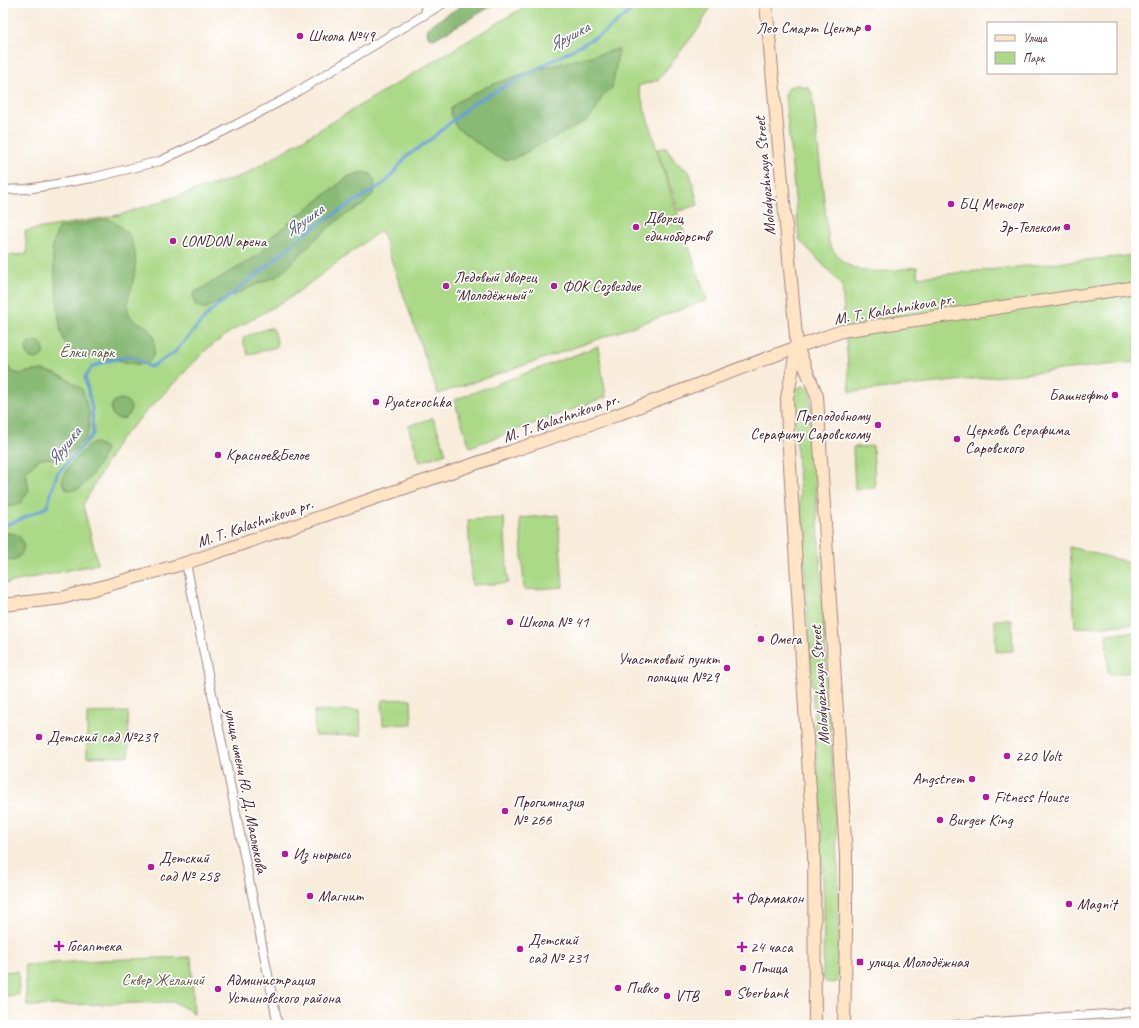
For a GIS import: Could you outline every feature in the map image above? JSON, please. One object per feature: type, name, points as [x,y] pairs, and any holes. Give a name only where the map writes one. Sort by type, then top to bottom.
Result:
[{"type":"main road","name":"Molodyozhnaya Street","points":[[766,3],[797,347],[787,398],[814,855],[815,1025]]},
{"type":"main road","name":"M. T. Kalashnikova pr.","points":[[3,605],[62,598],[186,563],[614,416],[842,331],[1136,288]]},
{"type":"main road","name":"Molodyozhnaya Street","points":[[797,347],[817,396],[846,854],[844,1025]]},
{"type":"street","points":[[425,3],[426,14]]},
{"type":"street","points":[[3,190],[27,188],[92,178],[160,161],[222,132],[285,99],[444,3]]},
{"type":"street","name":"улица имени Ю. Д. Маслюкова","points":[[186,563],[278,1025]]},
{"type":"street","points":[[953,1025],[1136,1012]]},
{"type":"green space","points":[[466,3],[497,3],[434,39],[429,37],[427,33],[428,28],[432,24]]},
{"type":"green space","name":"Ёлки парк","points":[[531,3],[713,3],[698,29],[658,80],[638,86],[662,167],[707,300],[548,357],[438,394],[381,230],[291,297],[230,332],[206,350],[119,440],[83,505],[98,564],[3,584],[3,256],[27,254],[25,231],[119,215],[244,175]]},
{"type":"green space","points":[[619,49],[612,88],[603,95],[596,110],[588,120],[513,159],[505,160],[495,156],[456,127],[451,115],[451,108],[457,102],[486,87],[530,71]]},
{"type":"green space","points":[[796,85],[808,87],[812,93],[829,244],[838,257],[846,264],[865,271],[886,271],[917,267],[918,277],[1136,255],[1136,362],[850,392],[842,285],[799,239],[785,95],[789,87]]},
{"type":"green space","points":[[666,148],[675,161],[690,173],[698,205],[679,211],[657,149]]},
{"type":"green space","points":[[363,172],[371,174],[375,182],[373,194],[363,205],[342,217],[319,236],[278,276],[204,309],[196,306],[193,299],[194,293],[257,256],[272,236],[349,176]]},
{"type":"green space","name":"Ёлки парк","points":[[109,219],[128,234],[133,243],[135,267],[128,300],[128,307],[131,317],[147,327],[153,335],[154,353],[147,364],[137,364],[104,357],[88,357],[80,355],[71,350],[61,333],[52,248],[58,228]]},
{"type":"green space","points":[[272,328],[276,335],[276,347],[248,355],[243,341],[244,337]]},
{"type":"green space","points":[[31,341],[39,341],[44,346],[42,357],[39,359],[31,359],[26,354],[26,346]]},
{"type":"green space","points":[[598,347],[606,397],[470,447],[454,400]]},
{"type":"green space","points":[[3,361],[13,372],[20,374],[42,370],[66,378],[82,389],[89,413],[89,429],[86,438],[73,451],[56,459],[41,458],[26,471],[29,491],[20,504],[3,508]]},
{"type":"green space","points":[[803,386],[810,389],[838,859],[839,977],[838,981],[834,983],[826,982],[823,978],[824,904],[820,811],[793,390]]},
{"type":"green space","points":[[121,399],[128,402],[131,409],[128,416],[121,419],[114,416],[111,409],[114,402]]},
{"type":"green space","points":[[433,418],[446,453],[420,462],[408,426]]},
{"type":"green space","points":[[96,443],[106,448],[102,459],[88,480],[80,488],[76,490],[67,490],[62,482],[67,469],[90,444]]},
{"type":"green space","points":[[873,446],[875,488],[855,489],[853,447]]},
{"type":"green space","points":[[558,515],[563,587],[524,590],[520,518]]},
{"type":"green space","points":[[504,518],[508,583],[472,585],[468,520]]},
{"type":"green space","points":[[3,534],[16,534],[21,538],[23,544],[21,554],[17,558],[11,560],[3,558]]},
{"type":"green space","points":[[1070,547],[1127,562],[1136,561],[1136,624],[1075,628]]},
{"type":"green space","points":[[995,620],[1012,620],[1013,651],[996,652]]},
{"type":"green space","points":[[1136,632],[1136,672],[1108,674],[1106,634]]},
{"type":"green space","points":[[411,699],[412,724],[383,725],[382,700]]},
{"type":"green space","points":[[360,710],[361,735],[315,736],[314,711]]},
{"type":"green space","points":[[128,712],[129,756],[87,757],[87,713]]},
{"type":"green space","name":"Сквер Желаний","points":[[191,957],[194,1013],[174,1002],[27,1006],[25,965],[101,960]]},
{"type":"green space","points":[[18,971],[19,995],[3,996],[3,972]]},
{"type":"waterway","name":"Ярушка","points":[[3,525],[12,523],[47,507],[57,474],[93,434],[92,409],[85,377],[92,367],[104,362],[132,356],[150,367],[173,354],[211,311],[270,264],[306,232],[386,182],[407,156],[430,140],[472,104],[605,32],[633,9],[646,3]]},
{"type":"place","name":"Лео Смарт Центр","points":[[868,28]]},
{"type":"place","name":"Школа №49","points":[[300,36]]},
{"type":"place","name":"БЦ Метеор","points":[[951,204]]},
{"type":"place","name":"Дворец единоборств","points":[[636,227]]},
{"type":"place","name":"Эр-Телеком","points":[[1067,227]]},
{"type":"place","name":"LONDON арена","points":[[173,241]]},
{"type":"place","name":"Ледовый дворец \"Молодёжный\"","points":[[446,286]]},
{"type":"place","name":"ФОК Созвездие","points":[[554,286]]},
{"type":"place","name":"Башнефть","points":[[1115,395]]},
{"type":"place","name":"Pyaterochka","points":[[376,402]]},
{"type":"place","name":"Преподобному Серафиму Саровскому","points":[[878,425]]},
{"type":"place","name":"Церковь Серафима Саровского","points":[[957,439]]},
{"type":"place","name":"Красное&Белое","points":[[218,455]]},
{"type":"place","name":"Школа № 41","points":[[510,622]]},
{"type":"place","name":"Омега","points":[[761,639]]},
{"type":"place","name":"Участковый пункт полиции №29","points":[[727,668]]},
{"type":"place","name":"Детский сад №239","points":[[39,737]]},
{"type":"place","name":"220 Volt","points":[[1007,756]]},
{"type":"place","name":"Angstrem","points":[[972,779]]},
{"type":"place","name":"Fitness House","points":[[986,797]]},
{"type":"place","name":"Прогимназия № 266","points":[[505,811]]},
{"type":"place","name":"Burger King","points":[[940,820]]},
{"type":"place","name":"Из нырысь","points":[[285,854]]},
{"type":"place","name":"Детский сад № 258","points":[[151,867]]},
{"type":"place","name":"Магнит","points":[[310,896]]},
{"type":"place","name":"Фармакон","points":[[738,898]]},
{"type":"place","name":"Magnit","points":[[1069,904]]},
{"type":"place","name":"Госаптека","points":[[59,946]]},
{"type":"place","name":"24 часа","points":[[742,947]]},
{"type":"place","name":"Детский сад № 231","points":[[520,949]]},
{"type":"place","name":"улица Молодёжная","points":[[860,962]]},
{"type":"place","name":"Птица","points":[[743,968]]},
{"type":"place","name":"Пивко","points":[[618,988]]},
{"type":"place","name":"Администрация Устиновского района","points":[[218,989]]},
{"type":"place","name":"Sberbank","points":[[728,993]]},
{"type":"place","name":"VTB","points":[[667,996]]}]
